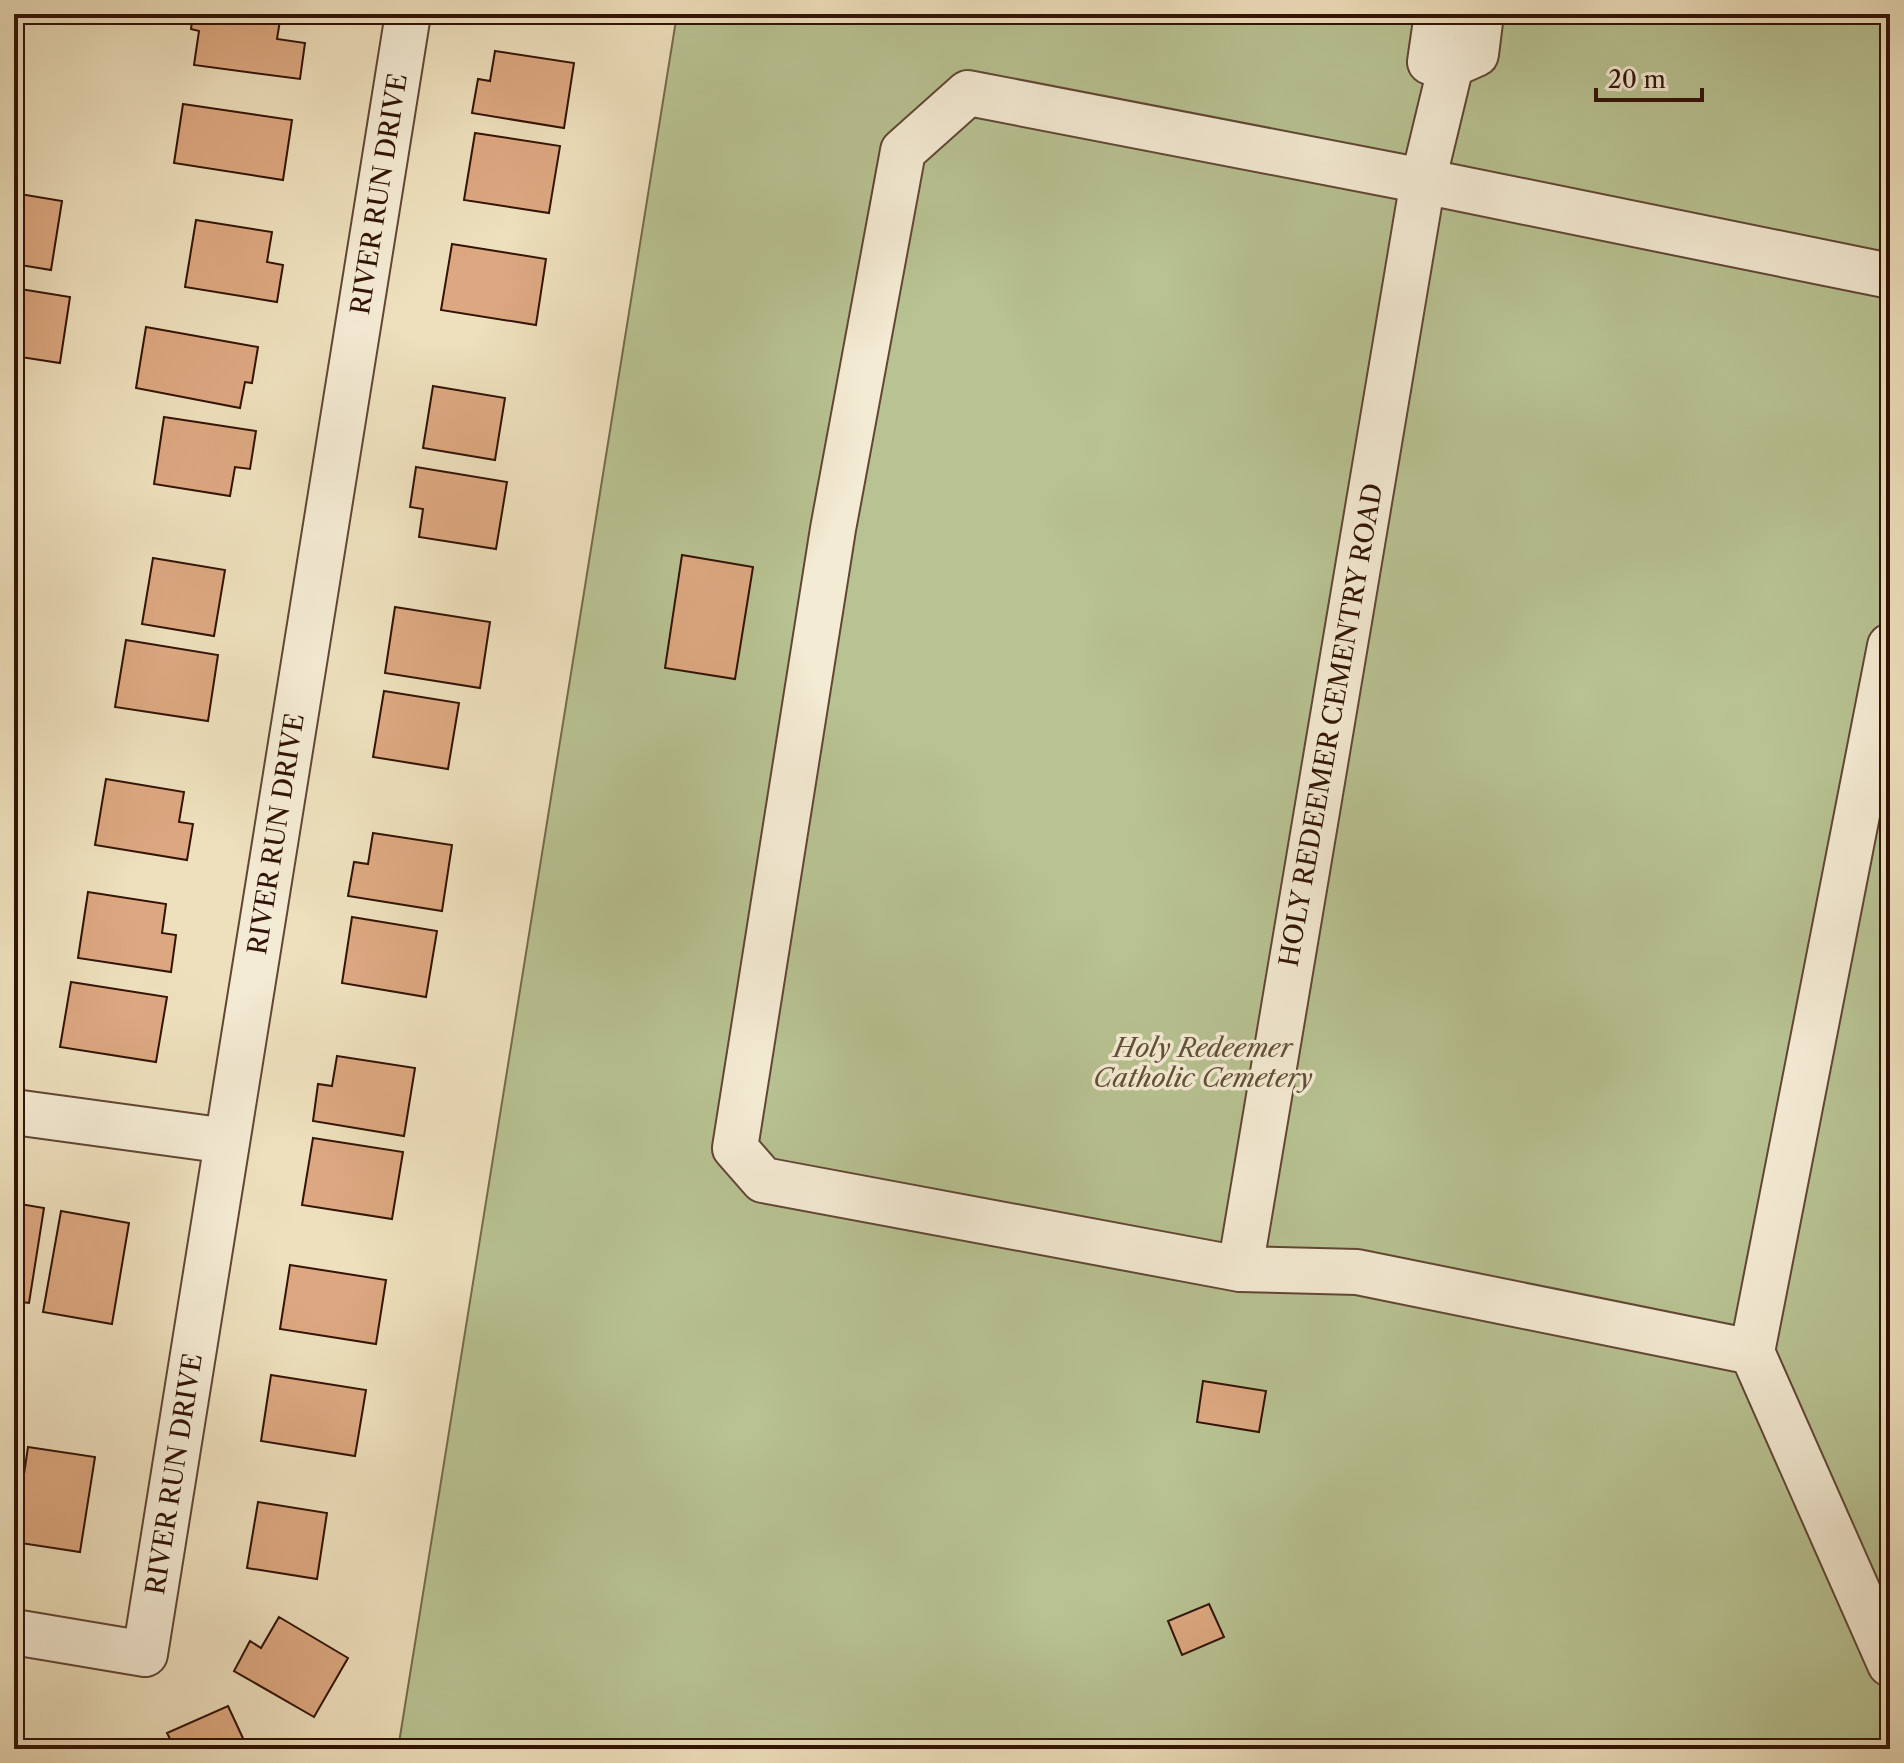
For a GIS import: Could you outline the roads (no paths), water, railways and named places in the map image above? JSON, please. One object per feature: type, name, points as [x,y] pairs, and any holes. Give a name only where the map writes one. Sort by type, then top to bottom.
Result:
[{"type":"street","name":"RIVER RUN DRIVE","points":[[14,1632],[145,1654],[408,14]]},
{"type":"street","points":[[1437,14],[1430,62],[1451,65],[1476,54],[1481,14]]},
{"type":"street","name":"HOLY REDEEMER CEMENTRY ROAD","points":[[1240,1269],[1423,181],[1451,65]]},
{"type":"street","points":[[1752,1352],[1357,1272],[1240,1269],[763,1180],[735,1148],[831,544],[903,151],[968,93],[1890,276]]},
{"type":"street","points":[[1890,646],[1752,1352],[1890,1664]]},
{"type":"street","points":[[14,1112],[227,1141]]},
{"type":"park label","name":"Holy Redeemer Catholic Cemetery","points":[[1203,1063]]}]
